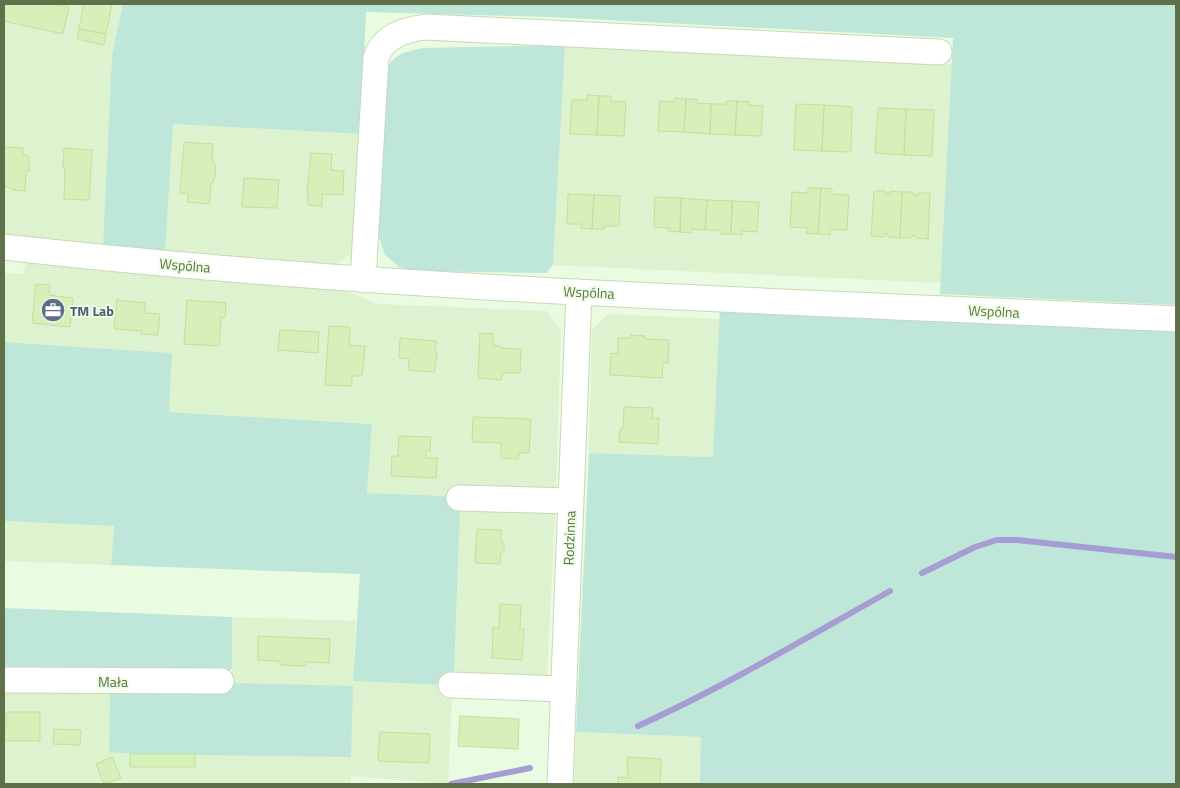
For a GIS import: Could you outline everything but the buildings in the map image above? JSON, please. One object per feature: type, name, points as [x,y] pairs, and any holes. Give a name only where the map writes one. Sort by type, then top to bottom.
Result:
[{"type":"street","points":[[363,280],[376,58],[379,50],[386,42],[398,33],[425,27],[939,52]]},
{"type":"street","name":"Wspólna","points":[[4,247],[93,258],[363,280],[1176,320]]},
{"type":"street","name":"Rodzinna","points":[[560,784],[579,292]]},
{"type":"street","points":[[460,498],[570,501]]},
{"type":"street","name":"Mała","points":[[4,680],[222,681]]},
{"type":"street","points":[[451,684],[563,689]]},
{"type":"shaded area","points":[[4,4],[123,4],[112,55],[103,245],[4,234]]},
{"type":"shaded area","points":[[123,4],[1176,4],[1176,305],[940,294],[953,38],[550,17],[366,12],[361,134],[173,124],[165,253],[103,245],[112,55]]},
{"type":"shaded area","points":[[565,45],[953,64],[942,283],[553,265]]},
{"type":"shaded area","points":[[565,45],[553,265],[546,273],[414,271],[399,267],[385,255],[376,228],[385,71],[389,65],[396,57],[422,48]]},
{"type":"shaded area","points":[[173,124],[361,134],[354,252],[334,265],[165,253]]},
{"type":"shaded area","points":[[26,262],[341,289],[377,304],[546,311],[561,330],[556,490],[450,496],[367,493],[372,424],[169,412],[172,353],[4,342],[4,273],[23,274]]},
{"type":"shaded area","points":[[720,307],[1176,331],[1176,784],[700,784],[701,737],[576,732],[589,453],[713,457]]},
{"type":"shaded area","points":[[608,314],[720,319],[714,457],[589,453],[592,330]]},
{"type":"shaded area","points":[[4,342],[172,353],[169,412],[372,424],[367,493],[450,496],[460,509],[454,674],[442,685],[353,681],[360,574],[111,565],[114,526],[4,521]]},
{"type":"shaded area","points":[[460,509],[555,512],[547,679],[454,674]]},
{"type":"shaded area","points":[[4,521],[114,526],[111,565],[4,561]]},
{"type":"shaded area","points":[[4,608],[232,617],[232,669],[221,674],[4,669]]},
{"type":"shaded area","points":[[232,617],[356,621],[353,681],[442,685],[452,697],[448,783],[476,784],[448,784],[351,776],[350,784],[4,784],[4,690],[110,691],[109,752],[130,754],[195,754],[232,683]]},
{"type":"shaded area","points":[[232,683],[353,686],[351,757],[130,754],[109,752],[110,691]]},
{"type":"shaded area","points":[[576,732],[701,737],[700,784],[574,784]]},
{"type":"waterway","points":[[922,573],[975,547],[997,540],[1017,540],[1176,557]]},
{"type":"waterway","points":[[638,726],[734,678],[890,591]]},
{"type":"waterway","points":[[451,784],[530,768]]},
{"type":"place","name":"TM Lab","points":[[53,310]]}]
